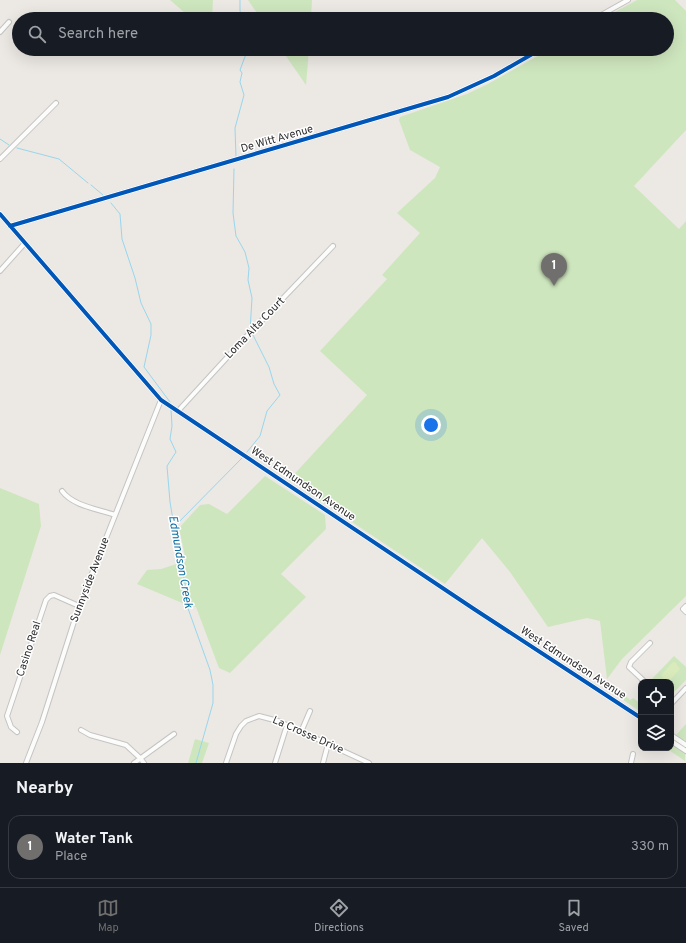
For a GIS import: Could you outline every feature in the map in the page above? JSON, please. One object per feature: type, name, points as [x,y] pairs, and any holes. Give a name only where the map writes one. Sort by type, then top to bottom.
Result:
[{"type":"street","points":[[607,12],[628,0]]},
{"type":"street","points":[[0,32],[9,22]]},
{"type":"street","name":"De Witt Avenue","points":[[10,226],[448,97],[494,76],[529,56]]},
{"type":"street","points":[[0,158],[56,103]]},
{"type":"street","name":"West Edmundson Avenue","points":[[0,214],[161,400],[480,613],[638,716]]},
{"type":"street","points":[[0,271],[25,243]]},
{"type":"street","name":"Loma Alta Court","points":[[178,411],[333,246]]},
{"type":"street","name":"Sunnyside Avenue","points":[[26,763],[42,722],[79,606],[161,400]]},
{"type":"street","points":[[62,491],[67,498],[115,514]]},
{"type":"street","name":"Casino Real","points":[[17,732],[11,727],[7,716],[46,600],[50,596],[54,595],[79,606]]},
{"type":"street","points":[[642,679],[629,667],[631,662],[650,643]]},
{"type":"street","points":[[674,699],[686,688]]},
{"type":"street","points":[[301,732],[310,712]]},
{"type":"street","name":"La Crosse Drive","points":[[226,763],[236,734],[246,721],[259,716],[268,717],[287,725],[369,763]]},
{"type":"street","points":[[275,763],[287,725]]},
{"type":"street","points":[[81,730],[90,735],[126,745],[144,763]]},
{"type":"street","points":[[134,763],[174,734]]},
{"type":"street","points":[[674,737],[686,745]]},
{"type":"street","points":[[674,743],[686,751]]},
{"type":"street","points":[[323,763],[328,744]]},
{"type":"street","points":[[631,763],[633,754]]},
{"type":"green space","points":[[170,0],[213,0],[212,12],[184,12]]},
{"type":"green space","points":[[248,0],[312,0],[311,12],[256,12]]},
{"type":"green space","points":[[637,0],[675,0],[686,11],[686,130],[634,186],[679,229],[686,221],[686,596],[622,659],[607,679],[600,621],[587,618],[548,627],[510,572],[482,538],[445,584],[289,480],[367,395],[320,351],[387,279],[382,275],[420,233],[397,213],[435,178],[440,167],[410,150],[399,120],[400,117],[467,94],[538,56],[674,56],[674,12],[615,12]]},
{"type":"green space","points":[[286,56],[308,56],[306,85]]},
{"type":"green space","points":[[265,476],[325,515],[326,529],[281,574],[306,597],[230,673],[219,668],[196,607],[187,605],[137,584],[147,570],[161,569],[186,561],[179,528],[200,505],[209,504],[227,514]]},
{"type":"green space","points":[[0,488],[39,504],[41,526],[0,655]]},
{"type":"green space","points":[[674,656],[686,667],[686,680],[674,692],[674,679],[652,679]]},
{"type":"green space","points":[[673,662],[675,662],[680,669],[671,679],[664,679],[661,675]]},
{"type":"green space","points":[[612,684],[630,700],[633,698],[638,702],[638,710],[607,689]]},
{"type":"green space","points":[[686,724],[686,742],[676,735]]},
{"type":"green space","points":[[195,739],[209,743],[202,763],[188,763]]},
{"type":"green space","points":[[674,745],[685,752],[685,761],[670,751],[674,751]]},
{"type":"waterway","points":[[240,0],[240,12]]},
{"type":"waterway","points":[[236,157],[235,128],[244,95],[240,82],[242,73],[240,70],[245,56]]},
{"type":"waterway","name":"Edmundson Creek","points":[[0,139],[9,145]]},
{"type":"waterway","name":"Edmundson Creek","points":[[17,148],[59,159],[88,183]]},
{"type":"waterway","points":[[234,169],[233,213],[236,236],[245,252],[249,268],[248,280],[252,298],[250,331]]},
{"type":"waterway","name":"Edmundson Creek","points":[[91,185],[103,195]]},
{"type":"waterway","name":"Edmundson Creek","points":[[111,203],[120,214],[122,239],[135,278],[141,303],[151,324],[151,335],[144,367],[170,402]]},
{"type":"waterway","points":[[247,452],[260,436],[267,411],[280,395],[274,384],[269,367],[253,335]]},
{"type":"waterway","name":"Edmundson Creek","points":[[171,409],[172,426],[170,439],[176,452],[167,466],[170,502],[181,568],[185,582],[185,600],[210,670],[213,685],[213,703],[196,763]]},
{"type":"waterway","points":[[175,526],[242,458]]},
{"type":"cycle path","points":[[10,226],[448,97],[494,76],[529,56]]},
{"type":"cycle path","points":[[0,214],[161,400],[474,609],[638,716]]},
{"type":"place","name":"Water Tank","points":[[554,286]]}]
